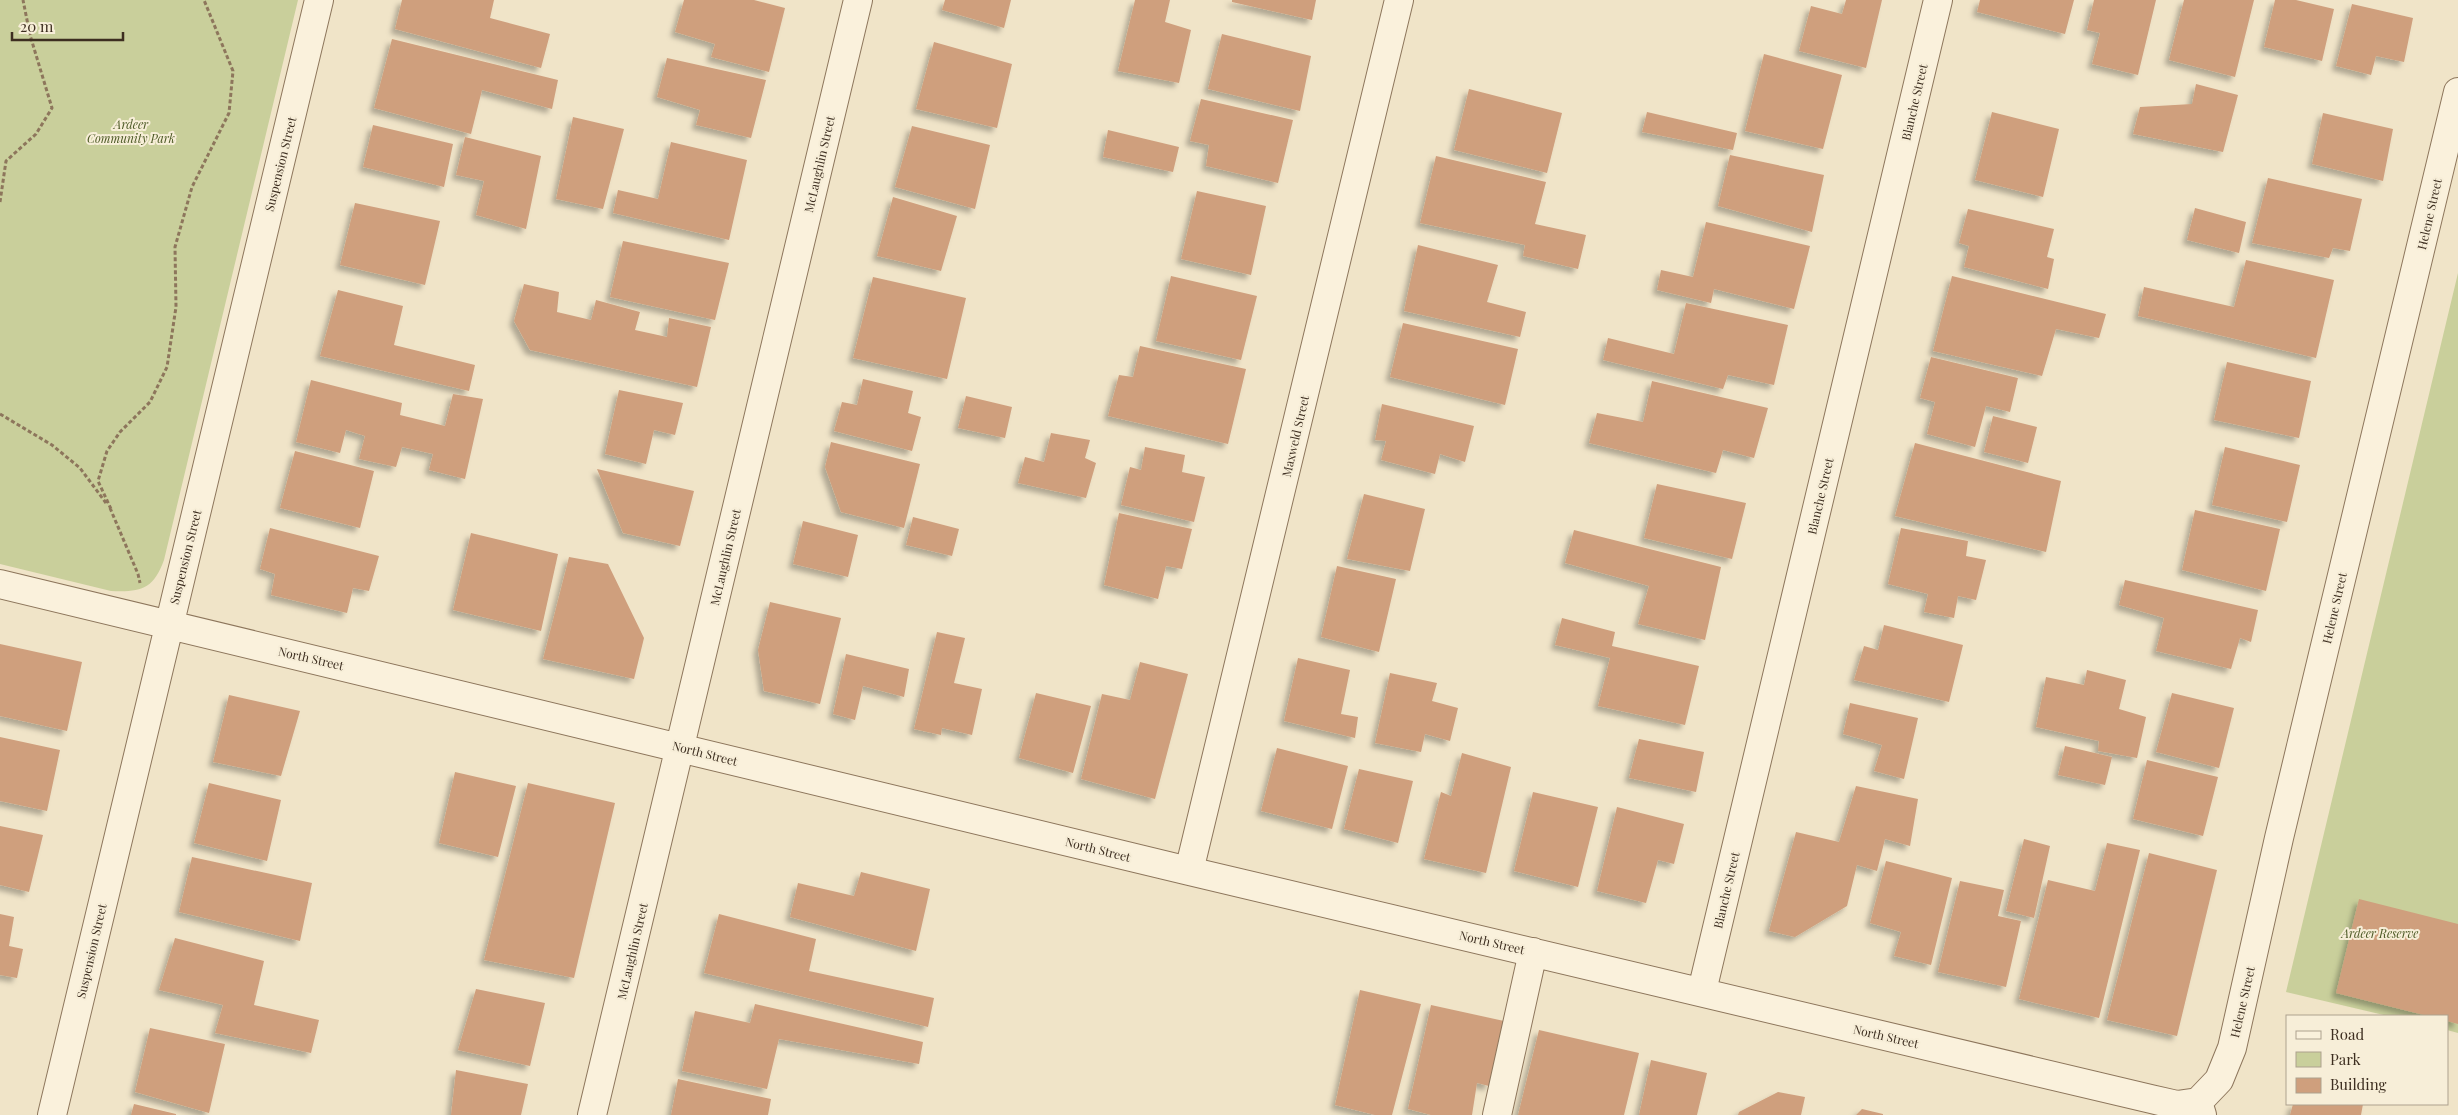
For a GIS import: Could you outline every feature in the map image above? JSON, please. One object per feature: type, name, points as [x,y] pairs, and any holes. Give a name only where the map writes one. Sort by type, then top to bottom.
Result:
[{"type":"street","name":"Suspension Street","points":[[52,1115],[319,0]]},
{"type":"street","name":"McLaughlin Street","points":[[592,1115],[858,0]]},
{"type":"street","name":"Maxweld Street","points":[[1189,871],[1399,0]]},
{"type":"street","name":"Blanche Street","points":[[1702,992],[1938,0]]},
{"type":"street","name":"Helene Street","points":[[2200,1108],[2219,1080],[2232,1048],[2282,828],[2458,92]]},
{"type":"street","name":"North Street","points":[[0,584],[1189,871],[2177,1105],[2200,1108]]},
{"type":"street","points":[[1497,1115],[1533,952]]},
{"type":"path","points":[[0,202],[6,162],[36,134],[52,108],[30,34],[23,0]]},
{"type":"path","points":[[135,616],[140,585],[138,574],[98,481],[107,451],[120,432],[150,402],[167,367],[176,307],[175,247],[192,187],[229,113],[233,71],[204,0]]},
{"type":"path","points":[[0,414],[52,445],[80,468],[111,509]]},
{"type":"green space","name":"Ardeer Community Park","points":[[0,0],[298,0],[164,560],[155,578],[145,587],[138,590],[111,591],[0,564]]},
{"type":"green space","name":"Ardeer Reserve","points":[[2458,273],[2458,1033],[2448,1030],[2448,1015],[2384,1015],[2286,992]]},
{"type":"building","points":[[402,0],[494,0],[490,18],[550,34],[541,68],[395,29]]},
{"type":"building","points":[[684,0],[754,0],[785,8],[769,72],[711,57],[715,44],[675,32]]},
{"type":"building","points":[[945,0],[1011,0],[1004,28],[942,10]]},
{"type":"building","points":[[1135,0],[1170,0],[1165,22],[1191,30],[1179,83],[1118,71]]},
{"type":"building","points":[[1232,0],[1316,0],[1312,20],[1232,2]]},
{"type":"building","points":[[1846,0],[1882,0],[1866,68],[1799,51],[1811,6],[1842,14]]},
{"type":"building","points":[[1980,0],[2074,0],[2065,34],[1977,12]]},
{"type":"building","points":[[2094,0],[2156,0],[2138,75],[2092,64],[2100,33],[2087,30]]},
{"type":"building","points":[[2184,0],[2254,0],[2235,77],[2169,60]]},
{"type":"building","points":[[2275,0],[2296,0],[2334,9],[2322,61],[2264,47]]},
{"type":"building","points":[[2352,4],[2413,18],[2404,62],[2376,56],[2371,75],[2336,66]]},
{"type":"building","points":[[1222,34],[1311,56],[1300,111],[1208,89]]},
{"type":"building","points":[[392,39],[558,80],[552,109],[482,90],[471,134],[374,108]]},
{"type":"building","points":[[934,42],[1012,64],[997,128],[916,109]]},
{"type":"building","points":[[1764,54],[1842,75],[1823,149],[1745,131]]},
{"type":"building","points":[[667,58],[766,80],[751,138],[696,125],[700,110],[657,97]]},
{"type":"building","points":[[2196,84],[2238,95],[2223,152],[2133,134],[2140,107],[2192,104]]},
{"type":"building","points":[[1469,89],[1562,113],[1547,173],[1454,150]]},
{"type":"building","points":[[1201,99],[1293,120],[1278,183],[1206,166],[1209,145],[1190,141]]},
{"type":"building","points":[[1647,112],[1737,133],[1733,150],[1642,132]]},
{"type":"building","points":[[1992,112],[2059,129],[2043,197],[1975,180]]},
{"type":"building","points":[[2323,113],[2393,129],[2383,181],[2312,164]]},
{"type":"building","points":[[573,117],[624,129],[603,209],[556,199]]},
{"type":"building","points":[[373,125],[453,144],[444,187],[363,167]]},
{"type":"building","points":[[912,126],[990,145],[975,209],[895,187]]},
{"type":"building","points":[[1108,130],[1179,147],[1173,172],[1103,157]]},
{"type":"building","points":[[465,137],[541,156],[526,229],[476,215],[484,181],[456,175]]},
{"type":"building","points":[[671,142],[747,160],[729,240],[613,213],[618,190],[658,199]]},
{"type":"building","points":[[1730,155],[1824,175],[1812,232],[1718,206]]},
{"type":"building","points":[[1436,156],[1546,182],[1535,224],[1586,235],[1578,269],[1523,256],[1525,245],[1420,223]]},
{"type":"building","points":[[2268,178],[2362,199],[2350,251],[2333,248],[2329,258],[2252,243]]},
{"type":"building","points":[[1197,191],[1266,206],[1251,275],[1181,259]]},
{"type":"building","points":[[893,197],[957,216],[941,271],[877,256]]},
{"type":"building","points":[[355,203],[440,221],[425,285],[340,265]]},
{"type":"building","points":[[2195,208],[2246,222],[2239,253],[2187,240]]},
{"type":"building","points":[[1968,209],[2054,229],[2047,257],[2054,259],[2048,289],[1964,267],[1969,246],[1959,243]]},
{"type":"building","points":[[1706,222],[1810,246],[1794,309],[1714,289],[1711,303],[1657,290],[1661,270],[1693,277]]},
{"type":"building","points":[[623,241],[729,263],[715,320],[610,297]]},
{"type":"building","points":[[1418,245],[1498,265],[1487,302],[1526,312],[1520,337],[1404,311]]},
{"type":"building","points":[[2246,260],[2334,280],[2316,358],[2138,316],[2144,287],[2234,307]]},
{"type":"building","points":[[1171,276],[1257,296],[1241,360],[1156,341]]},
{"type":"building","points":[[1952,276],[2106,314],[2099,338],[2056,329],[2042,376],[1933,351]]},
{"type":"building","points":[[873,277],[966,298],[947,379],[853,358]]},
{"type":"building","points":[[524,284],[559,292],[557,312],[591,320],[596,300],[640,312],[635,330],[667,337],[669,318],[711,327],[697,387],[530,350],[514,321]]},
{"type":"building","points":[[338,290],[403,306],[394,345],[475,365],[469,391],[320,356]]},
{"type":"building","points":[[1686,303],[1788,325],[1774,385],[1728,375],[1723,389],[1603,360],[1608,338],[1674,354]]},
{"type":"building","points":[[1403,323],[1518,349],[1505,405],[1390,377]]},
{"type":"building","points":[[1140,346],[1246,369],[1228,444],[1108,416],[1119,375],[1133,377]]},
{"type":"building","points":[[1931,357],[2018,378],[2010,412],[1986,406],[1975,447],[1927,434],[1935,402],[1920,398]]},
{"type":"building","points":[[2227,362],[2311,381],[2299,438],[2214,420]]},
{"type":"building","points":[[863,379],[913,391],[908,413],[921,417],[912,451],[834,431],[842,402],[857,405]]},
{"type":"building","points":[[311,380],[402,403],[400,415],[445,426],[453,394],[483,399],[465,479],[429,470],[433,454],[402,447],[396,467],[359,459],[365,436],[346,430],[340,453],[296,442]]},
{"type":"building","points":[[1652,381],[1768,408],[1754,458],[1723,450],[1716,473],[1589,443],[1597,413],[1643,422]]},
{"type":"building","points":[[619,390],[683,403],[675,435],[654,430],[646,464],[605,454]]},
{"type":"building","points":[[966,396],[1012,407],[1005,438],[958,428]]},
{"type":"building","points":[[1382,404],[1474,426],[1465,462],[1440,454],[1435,474],[1381,460],[1386,441],[1375,440]]},
{"type":"building","points":[[1993,416],[2037,427],[2028,463],[1984,452]]},
{"type":"building","points":[[1051,433],[1090,440],[1085,458],[1096,463],[1086,498],[1018,483],[1025,457],[1044,462]]},
{"type":"building","points":[[831,442],[920,464],[904,528],[841,512],[825,467]]},
{"type":"building","points":[[1915,443],[2061,481],[2046,552],[1895,516]]},
{"type":"building","points":[[1145,447],[1185,455],[1182,472],[1205,477],[1194,522],[1121,505],[1130,467],[1141,470]]},
{"type":"building","points":[[2225,447],[2300,465],[2287,522],[2212,505]]},
{"type":"building","points":[[295,451],[374,471],[360,528],[280,508]]},
{"type":"building","points":[[597,469],[694,491],[680,546],[623,533]]},
{"type":"building","points":[[1657,484],[1746,503],[1732,559],[1644,538]]},
{"type":"building","points":[[1364,494],[1425,509],[1410,571],[1347,559]]},
{"type":"building","points":[[2195,510],[2280,529],[2266,591],[2182,570]]},
{"type":"building","points":[[1119,513],[1192,529],[1182,569],[1166,566],[1158,599],[1104,585]]},
{"type":"building","points":[[913,517],[959,529],[952,556],[906,545]]},
{"type":"building","points":[[803,521],[858,535],[848,577],[793,564]]},
{"type":"building","points":[[270,528],[379,556],[369,591],[353,588],[347,613],[271,595],[275,574],[260,569]]},
{"type":"building","points":[[1901,528],[1968,541],[1966,556],[1986,560],[1976,600],[1958,596],[1954,618],[1924,612],[1928,594],[1888,584]]},
{"type":"building","points":[[1574,530],[1721,567],[1705,640],[1638,624],[1649,586],[1565,563]]},
{"type":"building","points":[[471,533],[558,554],[541,631],[453,610]]},
{"type":"building","points":[[569,557],[608,564],[644,638],[634,679],[543,659]]},
{"type":"building","points":[[1337,566],[1396,579],[1379,652],[1321,637]]},
{"type":"building","points":[[2125,580],[2258,610],[2251,642],[2240,638],[2231,669],[2156,651],[2164,618],[2119,605]]},
{"type":"building","points":[[770,602],[841,618],[820,704],[764,691],[758,650]]},
{"type":"building","points":[[1562,618],[1615,632],[1612,646],[1699,666],[1685,725],[1598,706],[1610,658],[1555,645]]},
{"type":"building","points":[[1884,625],[1963,645],[1949,702],[1854,680],[1864,646],[1878,650]]},
{"type":"building","points":[[937,632],[965,638],[954,683],[982,689],[972,735],[942,728],[941,735],[914,729]]},
{"type":"building","points":[[0,644],[82,662],[67,731],[0,716]]},
{"type":"building","points":[[846,654],[909,669],[904,697],[863,686],[855,720],[833,714]]},
{"type":"building","points":[[1298,658],[1350,670],[1341,714],[1358,717],[1355,738],[1284,721]]},
{"type":"building","points":[[1140,662],[1188,674],[1155,799],[1081,779],[1102,694],[1130,700]]},
{"type":"building","points":[[2087,670],[2126,680],[2119,709],[2146,717],[2137,758],[2098,751],[2099,741],[2036,727],[2046,677],[2084,685]]},
{"type":"building","points":[[1390,673],[1437,683],[1432,701],[1458,708],[1450,741],[1425,734],[1421,752],[1375,743]]},
{"type":"building","points":[[1036,693],[1091,706],[1073,773],[1019,758]]},
{"type":"building","points":[[2172,693],[2234,708],[2219,768],[2156,752]]},
{"type":"building","points":[[229,695],[300,711],[281,776],[213,762]]},
{"type":"building","points":[[1850,703],[1918,718],[1904,779],[1874,771],[1882,745],[1843,734]]},
{"type":"building","points":[[0,737],[60,750],[47,811],[0,801]]},
{"type":"building","points":[[1639,739],[1704,752],[1696,792],[1629,778]]},
{"type":"building","points":[[2065,746],[2112,757],[2105,785],[2058,775]]},
{"type":"building","points":[[1277,748],[1348,766],[1332,829],[1261,811]]},
{"type":"building","points":[[1462,753],[1511,767],[1486,873],[1424,859],[1441,792],[1451,796]]},
{"type":"building","points":[[2147,760],[2218,777],[2203,836],[2133,819]]},
{"type":"building","points":[[1359,769],[1413,781],[1398,843],[1344,829]]},
{"type":"building","points":[[455,772],[516,786],[498,857],[439,843]]},
{"type":"building","points":[[209,783],[281,800],[267,861],[194,843]]},
{"type":"building","points":[[528,783],[615,803],[574,978],[484,960]]},
{"type":"building","points":[[1856,786],[1918,799],[1910,846],[1885,839],[1877,871],[1857,865],[1847,906],[1795,937],[1769,931],[1796,832],[1839,842]]},
{"type":"building","points":[[1533,792],[1598,807],[1578,887],[1514,871]]},
{"type":"building","points":[[1617,807],[1684,824],[1674,864],[1658,860],[1646,903],[1597,891]]},
{"type":"building","points":[[0,826],[43,835],[29,892],[0,885]]},
{"type":"building","points":[[2024,839],[2050,846],[2034,918],[2006,911]]},
{"type":"building","points":[[2107,843],[2140,850],[2099,1018],[2019,999],[2048,880],[2095,891]]},
{"type":"building","points":[[2149,853],[2217,870],[2177,1036],[2107,1020]]},
{"type":"building","points":[[192,857],[312,883],[300,941],[179,912]]},
{"type":"building","points":[[1886,861],[1952,878],[1931,965],[1894,956],[1901,932],[1870,923]]},
{"type":"building","points":[[861,872],[930,889],[916,951],[790,917],[798,883],[854,896]]},
{"type":"building","points":[[1960,881],[2004,890],[1998,916],[2021,921],[2006,987],[1938,972]]},
{"type":"building","points":[[2359,899],[2458,924],[2458,1024],[2448,1021],[2448,1015],[2424,1015],[2336,993]]},
{"type":"building","points":[[0,914],[14,917],[9,946],[23,949],[17,978],[0,975]]},
{"type":"building","points":[[719,914],[816,939],[809,971],[934,998],[928,1027],[704,973]]},
{"type":"building","points":[[175,938],[264,961],[254,1005],[319,1020],[311,1053],[215,1033],[223,1005],[159,990]]},
{"type":"building","points":[[476,989],[545,1003],[530,1066],[458,1050]]},
{"type":"building","points":[[1360,990],[1421,1004],[1392,1115],[1375,1115],[1335,1105]]},
{"type":"building","points":[[755,1004],[923,1042],[919,1064],[779,1039],[767,1089],[682,1071],[695,1011],[750,1023]]},
{"type":"building","points":[[1431,1005],[1504,1021],[1489,1086],[1477,1083],[1472,1115],[1431,1115],[1408,1109]]},
{"type":"building","points":[[150,1028],[225,1044],[209,1113],[135,1092]]},
{"type":"building","points":[[1539,1030],[1639,1053],[1624,1115],[1518,1115]]},
{"type":"building","points":[[1651,1060],[1707,1073],[1697,1115],[1639,1115]]},
{"type":"building","points":[[456,1070],[528,1084],[521,1115],[451,1115]]},
{"type":"building","points":[[678,1079],[771,1099],[768,1115],[671,1115]]},
{"type":"building","points":[[1778,1092],[1805,1097],[1801,1115],[1738,1115],[1739,1112]]},
{"type":"building","points":[[134,1104],[176,1114],[176,1115],[131,1115]]},
{"type":"building","points":[[2293,1105],[2363,1105],[2361,1115],[2290,1115]]},
{"type":"building","points":[[1862,1109],[1883,1114],[1883,1115],[1856,1115]]}]
